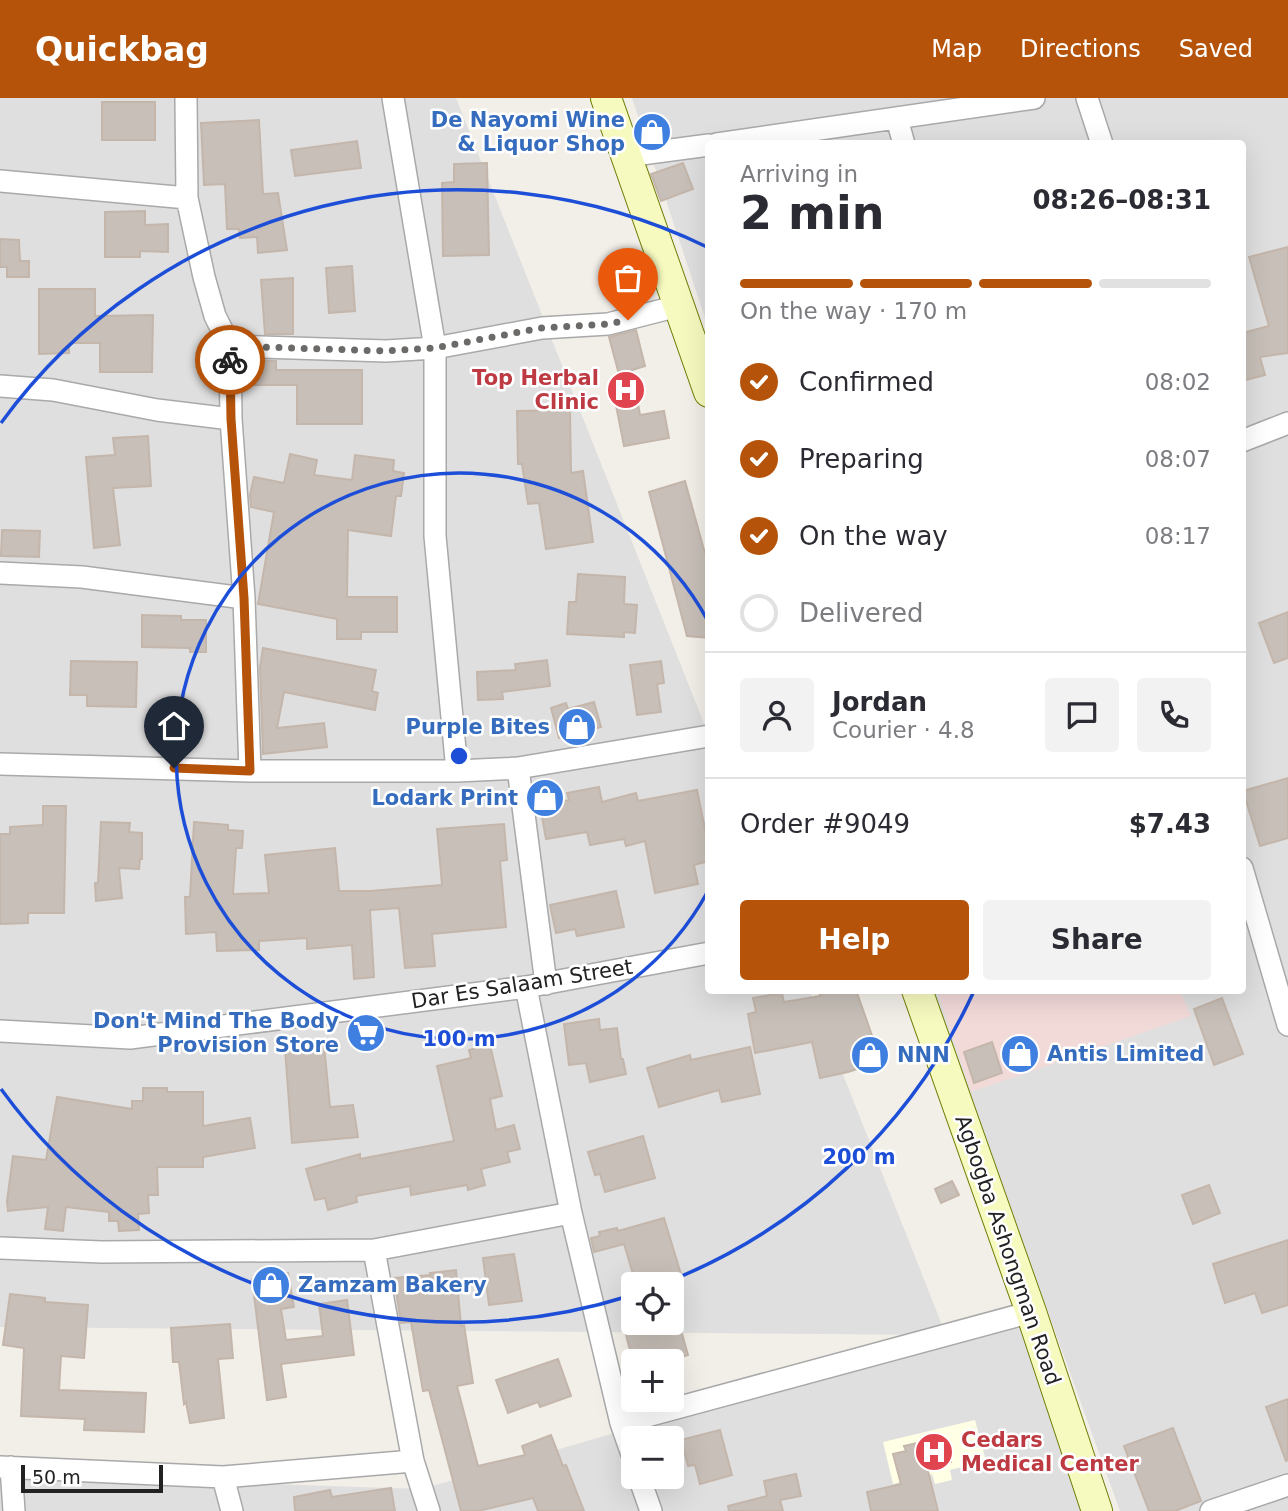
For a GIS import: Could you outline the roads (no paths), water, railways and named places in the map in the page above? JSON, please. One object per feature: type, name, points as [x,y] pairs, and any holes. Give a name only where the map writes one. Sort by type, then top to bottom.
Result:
[{"type":"street","points":[[186,98],[187,198],[215,316],[230,346],[231,419],[244,598],[250,771]]},
{"type":"street","points":[[393,98],[435,348],[435,536],[457,772]]},
{"type":"street","points":[[606,98],[705,381]]},
{"type":"street","points":[[747,140],[1034,98]]},
{"type":"street","points":[[1087,98],[1101,140]]},
{"type":"street","points":[[897,119],[903,140]]},
{"type":"street","points":[[626,156],[705,146]]},
{"type":"street","points":[[0,181],[187,198]]},
{"type":"street","points":[[230,346],[386,351],[435,348],[541,328],[608,324],[678,306]]},
{"type":"street","points":[[0,386],[53,390],[157,410],[231,419]]},
{"type":"street","points":[[1246,439],[1288,423]]},
{"type":"street","points":[[0,573],[82,577],[244,598]]},
{"type":"street","points":[[0,764],[250,771],[457,772],[518,768],[705,737]]},
{"type":"street","points":[[518,768],[536,985],[571,1213],[622,1426]]},
{"type":"street","points":[[1246,883],[1288,1026]]},
{"type":"street","name":"Dar Es Salaam Street","points":[[0,1031],[130,1038],[536,985],[705,954]]},
{"type":"street","name":"Agbogba Ashongman Road","points":[[917,994],[1031,1312],[1097,1511]]},
{"type":"street","points":[[0,1248],[102,1252],[374,1250],[571,1213]]},
{"type":"street","points":[[374,1250],[413,1461],[429,1511]]},
{"type":"street","points":[[621,1423],[1031,1312]]},
{"type":"street","points":[[14,1511],[5,1467],[223,1477],[413,1461]]},
{"type":"street","points":[[223,1477],[232,1511]]},
{"type":"street","points":[[1211,1511],[1288,1485]]},
{"type":"street","points":[[643,1489],[651,1511]]},
{"type":"place","name":"De Nayomi Wine & Liquor Shop","points":[[652,132]]},
{"type":"place","name":"Top Herbal Clinic","points":[[626,390]]},
{"type":"place","name":"Purple Bites","points":[[577,727]]},
{"type":"place","name":"Lodark Print","points":[[545,798]]},
{"type":"place","name":"Don't Mind The Body Provision Store","points":[[366,1033]]},
{"type":"place","name":"Antis Limited","points":[[1020,1054]]},
{"type":"place","name":"NNN","points":[[870,1055]]},
{"type":"place","name":"Zamzam Bakery","points":[[271,1285]]},
{"type":"place","name":"Cedars Medical Center","points":[[934,1452]]}]
